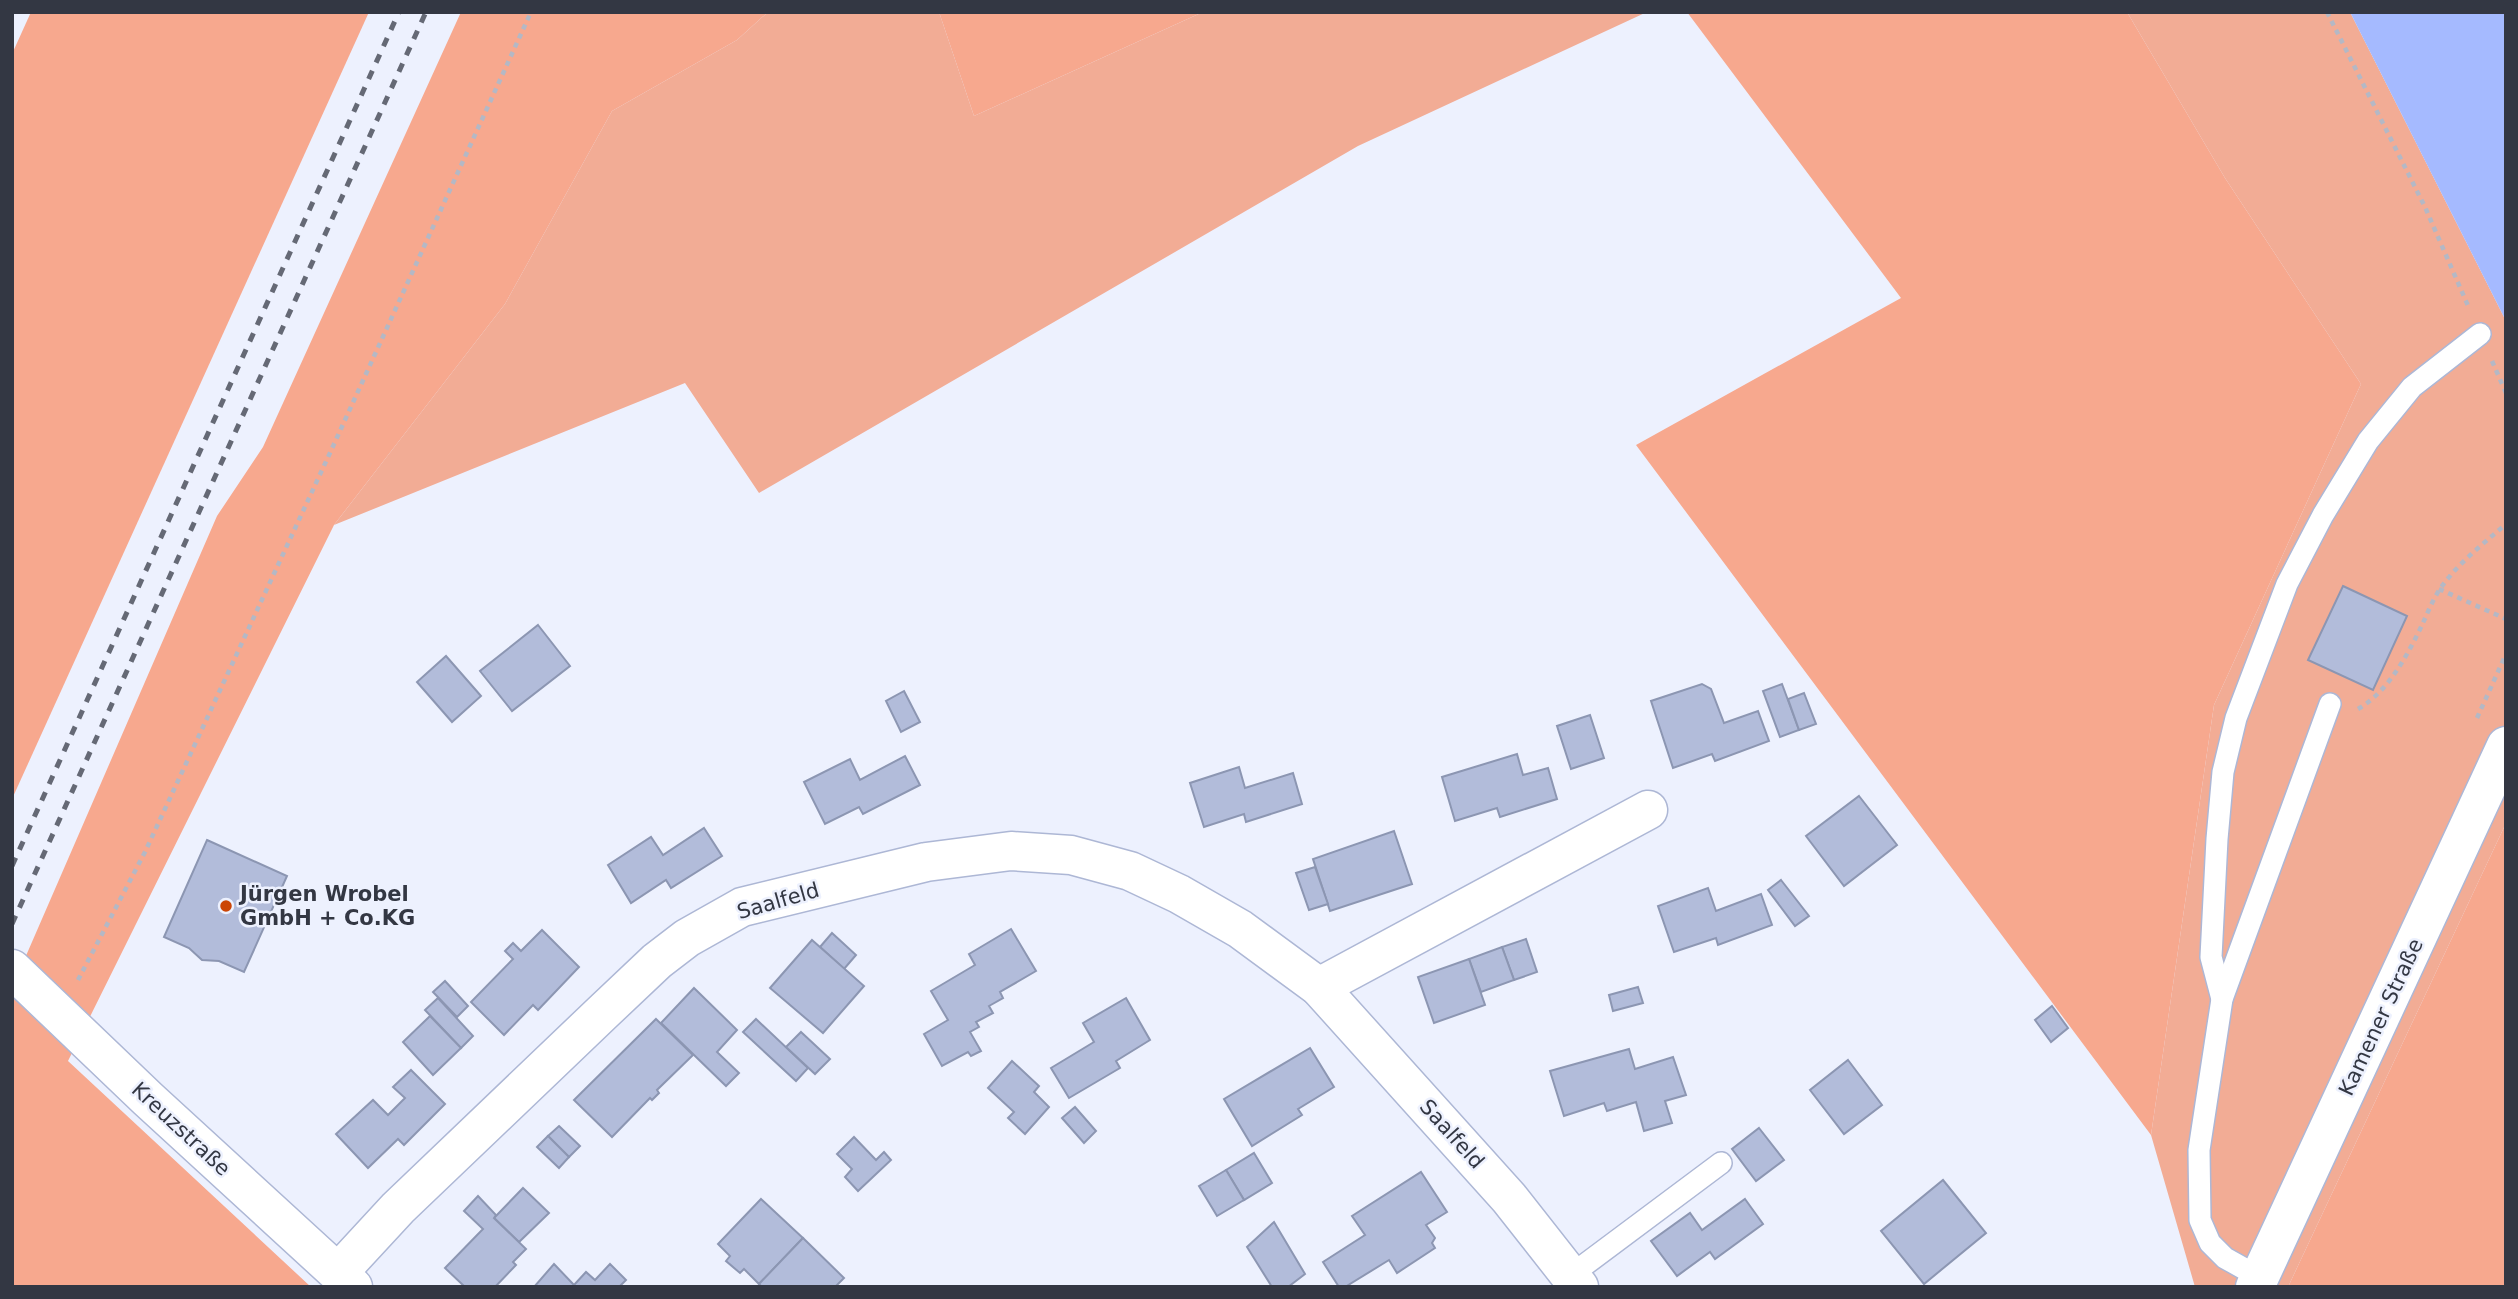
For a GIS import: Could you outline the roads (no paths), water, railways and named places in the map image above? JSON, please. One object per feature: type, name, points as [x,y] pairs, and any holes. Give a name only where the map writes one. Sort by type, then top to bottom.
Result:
[{"type":"street","name":"Kamener Straße","points":[[2257,1282],[2506,746]]},
{"type":"street","points":[[1319,987],[1648,810]]},
{"type":"street","name":"Saalfeld","points":[[345,1280],[398,1208],[657,961],[687,938],[743,907],[926,862],[1011,851],[1071,855],[1130,871],[1179,894],[1241,929],[1319,987],[1509,1198],[1575,1281]]},
{"type":"street","name":"Kreuzstraße","points":[[12,969],[345,1280]]},
{"type":"lane","points":[[2222,999],[2211,957],[2223,772],[2236,718],[2287,584],[2323,515],[2368,441],[2412,387],[2480,334]]},
{"type":"lane","points":[[2257,1282],[2210,1243],[2200,1220],[2199,1150],[2222,999],[2330,704]]},
{"type":"lane","points":[[1575,1281],[1721,1163]]},
{"type":"water","points":[[2350,12],[2506,12],[2506,321]]},
{"type":"railway","points":[[12,866],[399,12]]},
{"type":"railway","points":[[12,924],[426,12]]},
{"type":"place","name":"Jürgen Wrobel GmbH + Co.KG","points":[[226,906]]}]
